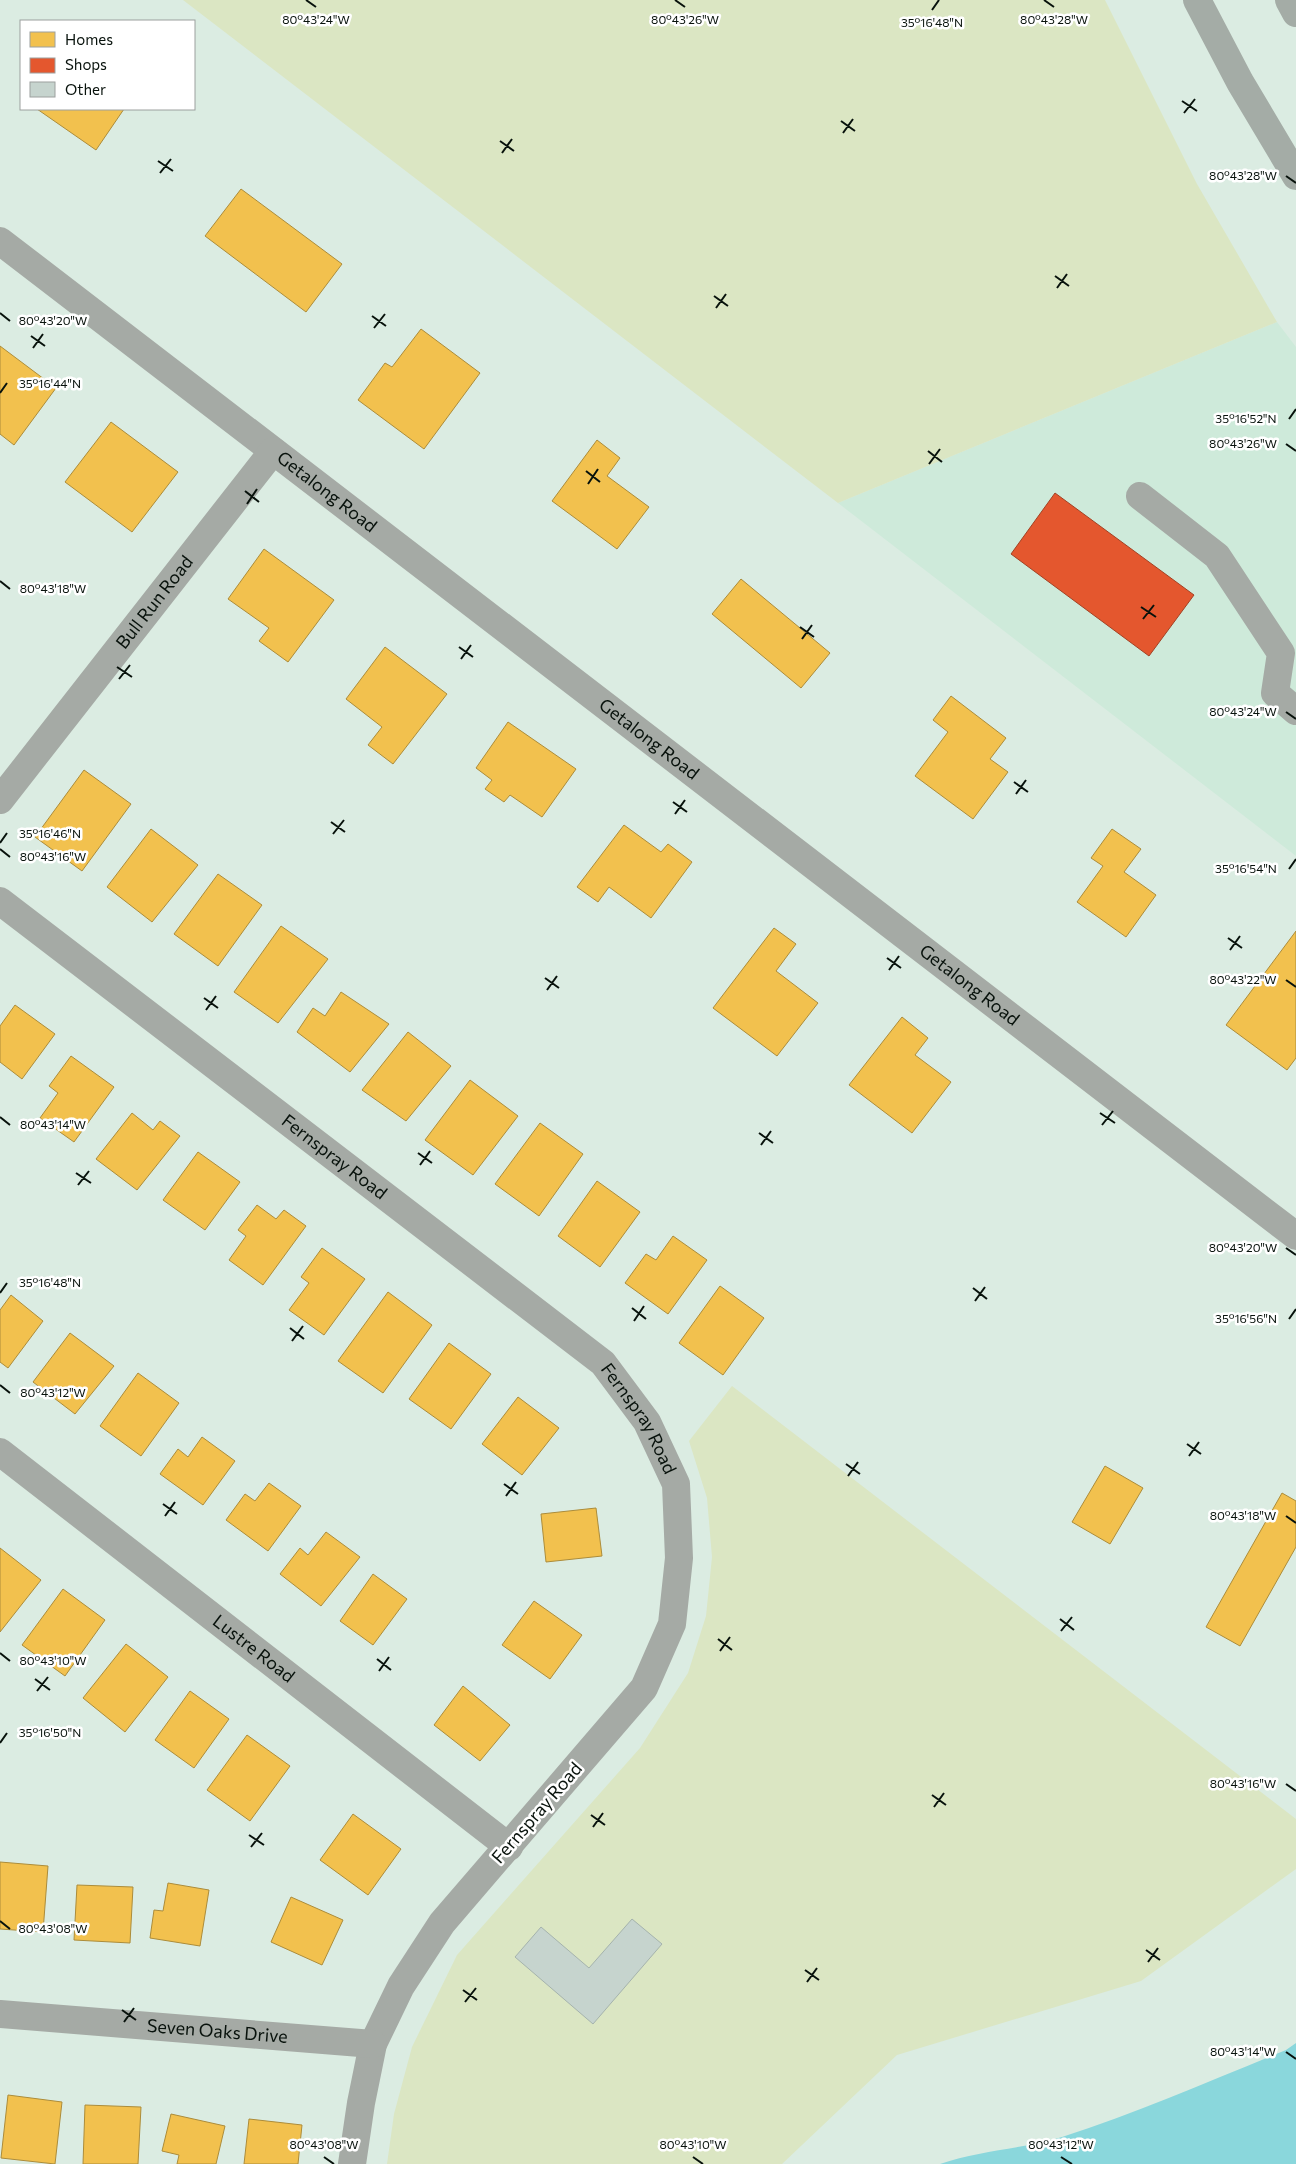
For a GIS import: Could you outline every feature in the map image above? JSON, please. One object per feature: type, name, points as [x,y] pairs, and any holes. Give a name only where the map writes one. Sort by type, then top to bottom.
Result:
[{"type":"main road","points":[[1197,0],[1240,82],[1296,176]]},
{"type":"main road","points":[[1289,0],[1296,13]]},
{"type":"street","name":"Getalong Road","points":[[0,241],[1296,1236]]},
{"type":"street","name":"Bull Run Road","points":[[0,800],[273,451]]},
{"type":"street","points":[[1140,496],[1216,556],[1289,648],[1275,693],[1296,711]]},
{"type":"street","name":"Fernspray Road","points":[[0,901],[603,1363],[647,1422],[676,1484],[680,1558],[672,1624],[644,1688],[442,1923],[402,1986],[373,2044],[361,2103],[352,2164]]},
{"type":"street","name":"Lustre Road","points":[[0,1452],[508,1847]]},
{"type":"street","name":"Seven Oaks Drive","points":[[0,2014],[373,2044]]},
{"type":"shaded area","points":[[183,0],[1105,0],[1197,184],[1277,322],[838,503]]},
{"type":"shaded area","points":[[1277,322],[1296,347],[1296,856],[838,503]]},
{"type":"shaded area","points":[[732,1386],[1296,1819],[1296,1869],[1141,1981],[897,2055],[782,2164],[387,2164],[394,2114],[412,2047],[457,1955],[640,1748],[688,1673],[706,1616],[712,1557],[707,1498],[689,1441]]},
{"type":"water","points":[[1296,2043],[1296,2164],[940,2164],[955,2159],[1062,2137],[1175,2095],[1286,2050]]},
{"type":"building: Homes","points":[[38,110],[123,110],[96,150]]},
{"type":"building: Homes","points":[[241,189],[342,264],[306,312],[205,236]]},
{"type":"building: Homes","points":[[421,329],[480,373],[424,449],[358,400],[385,363],[392,367]]},
{"type":"building: Homes","points":[[0,346],[56,388],[14,445],[0,434]]},
{"type":"building: Homes","points":[[111,422],[178,472],[132,532],[65,482]]},
{"type":"building: Homes","points":[[597,440],[620,458],[607,476],[649,507],[617,549],[552,501]]},
{"type":"building: Homes","points":[[264,549],[334,600],[288,662],[259,641],[269,628],[228,599]]},
{"type":"building: Homes","points":[[741,579],[830,653],[801,688],[712,614]]},
{"type":"building: Homes","points":[[385,647],[447,694],[393,764],[368,745],[382,727],[346,699]]},
{"type":"building: Homes","points":[[951,696],[1006,738],[990,759],[1008,772],[973,819],[915,776],[948,732],[933,720]]},
{"type":"building: Homes","points":[[508,722],[576,769],[542,817],[510,795],[504,802],[485,789],[492,780],[476,768]]},
{"type":"building: Homes","points":[[84,770],[131,804],[82,871],[35,837]]},
{"type":"building: Homes","points":[[624,825],[661,852],[668,844],[692,862],[651,918],[609,887],[598,902],[577,887]]},
{"type":"building: Homes","points":[[151,829],[198,865],[152,922],[107,887]]},
{"type":"building: Homes","points":[[1112,829],[1141,849],[1124,872],[1156,895],[1126,937],[1077,902],[1103,866],[1091,858]]},
{"type":"building: Homes","points":[[218,874],[262,905],[218,966],[174,934]]},
{"type":"building: Homes","points":[[281,926],[328,959],[278,1023],[234,992]]},
{"type":"building: Homes","points":[[774,928],[796,944],[776,971],[818,1003],[777,1056],[713,1008]]},
{"type":"building: Homes","points":[[1296,931],[1296,1058],[1287,1070],[1226,1025]]},
{"type":"building: Homes","points":[[341,992],[389,1024],[350,1072],[297,1032],[313,1008],[325,1016]]},
{"type":"building: Homes","points":[[15,1005],[55,1034],[22,1079],[0,1062],[0,1026]]},
{"type":"building: Homes","points":[[902,1017],[928,1038],[915,1055],[951,1082],[912,1133],[849,1085]]},
{"type":"building: Homes","points":[[408,1032],[451,1066],[406,1121],[362,1090]]},
{"type":"building: Homes","points":[[71,1056],[114,1087],[74,1142],[40,1118],[58,1093],[49,1086]]},
{"type":"building: Homes","points":[[470,1080],[518,1116],[473,1175],[425,1140]]},
{"type":"building: Homes","points":[[132,1113],[153,1130],[160,1121],[180,1136],[137,1190],[96,1159]]},
{"type":"building: Homes","points":[[540,1123],[583,1154],[539,1216],[495,1184]]},
{"type":"building: Homes","points":[[198,1152],[240,1182],[205,1230],[163,1200]]},
{"type":"building: Homes","points":[[597,1181],[640,1212],[600,1267],[558,1236]]},
{"type":"building: Homes","points":[[257,1205],[276,1219],[284,1210],[306,1226],[263,1285],[229,1260],[246,1236],[238,1230]]},
{"type":"building: Homes","points":[[673,1236],[707,1260],[668,1314],[625,1283],[646,1254],[656,1260]]},
{"type":"building: Homes","points":[[322,1248],[365,1279],[324,1335],[289,1310],[309,1283],[301,1277]]},
{"type":"building: Homes","points":[[720,1286],[764,1318],[723,1375],[679,1343]]},
{"type":"building: Homes","points":[[388,1292],[432,1325],[383,1393],[338,1361]]},
{"type":"building: Homes","points":[[11,1295],[43,1321],[8,1368],[0,1362],[0,1310]]},
{"type":"building: Homes","points":[[70,1333],[114,1366],[75,1414],[33,1382]]},
{"type":"building: Homes","points":[[449,1343],[491,1374],[451,1429],[409,1399]]},
{"type":"building: Homes","points":[[138,1373],[179,1403],[141,1456],[100,1426]]},
{"type":"building: Homes","points":[[518,1397],[559,1428],[522,1475],[482,1444]]},
{"type":"building: Homes","points":[[202,1437],[235,1461],[203,1505],[160,1474],[178,1449],[188,1457]]},
{"type":"building: Homes","points":[[1105,1466],[1143,1488],[1110,1544],[1072,1522]]},
{"type":"building: Homes","points":[[269,1483],[301,1506],[268,1551],[226,1520],[245,1494],[255,1501]]},
{"type":"building: Homes","points":[[1282,1493],[1296,1501],[1296,1547],[1240,1646],[1206,1627]]},
{"type":"building: Homes","points":[[596,1508],[602,1556],[546,1562],[541,1514]]},
{"type":"building: Homes","points":[[326,1532],[360,1557],[321,1606],[280,1574],[300,1548],[308,1555]]},
{"type":"building: Homes","points":[[0,1548],[41,1580],[0,1632]]},
{"type":"building: Homes","points":[[373,1574],[407,1599],[373,1645],[340,1621]]},
{"type":"building: Homes","points":[[63,1589],[105,1620],[65,1676],[22,1645]]},
{"type":"building: Homes","points":[[534,1601],[582,1635],[550,1679],[502,1645]]},
{"type":"building: Homes","points":[[126,1644],[168,1677],[125,1732],[83,1698]]},
{"type":"building: Homes","points":[[463,1686],[510,1725],[480,1761],[434,1725]]},
{"type":"building: Homes","points":[[190,1691],[229,1719],[194,1768],[155,1740]]},
{"type":"building: Homes","points":[[247,1735],[290,1766],[250,1821],[207,1790]]},
{"type":"building: Homes","points":[[353,1814],[401,1849],[368,1895],[320,1860]]},
{"type":"building: Homes","points":[[0,1862],[48,1866],[43,1932],[0,1929]]},
{"type":"building: Homes","points":[[168,1883],[209,1890],[200,1946],[150,1938],[154,1910],[163,1911]]},
{"type":"building: Homes","points":[[77,1885],[133,1887],[130,1943],[74,1940]]},
{"type":"building: Homes","points":[[291,1897],[343,1920],[322,1965],[271,1942]]},
{"type":"building: Homes","points":[[8,2095],[62,2102],[55,2164],[1,2158]]},
{"type":"building: Homes","points":[[85,2105],[141,2107],[138,2164],[83,2164]]},
{"type":"building: Homes","points":[[171,2114],[225,2126],[216,2164],[177,2164],[179,2155],[162,2151]]},
{"type":"building: Homes","points":[[249,2119],[302,2125],[298,2164],[244,2164]]},
{"type":"building: Shops","points":[[1055,493],[1194,595],[1149,656],[1011,554]]},
{"type":"building: Other","points":[[632,1919],[662,1944],[593,2024],[515,1957],[541,1927],[589,1968]]}]
